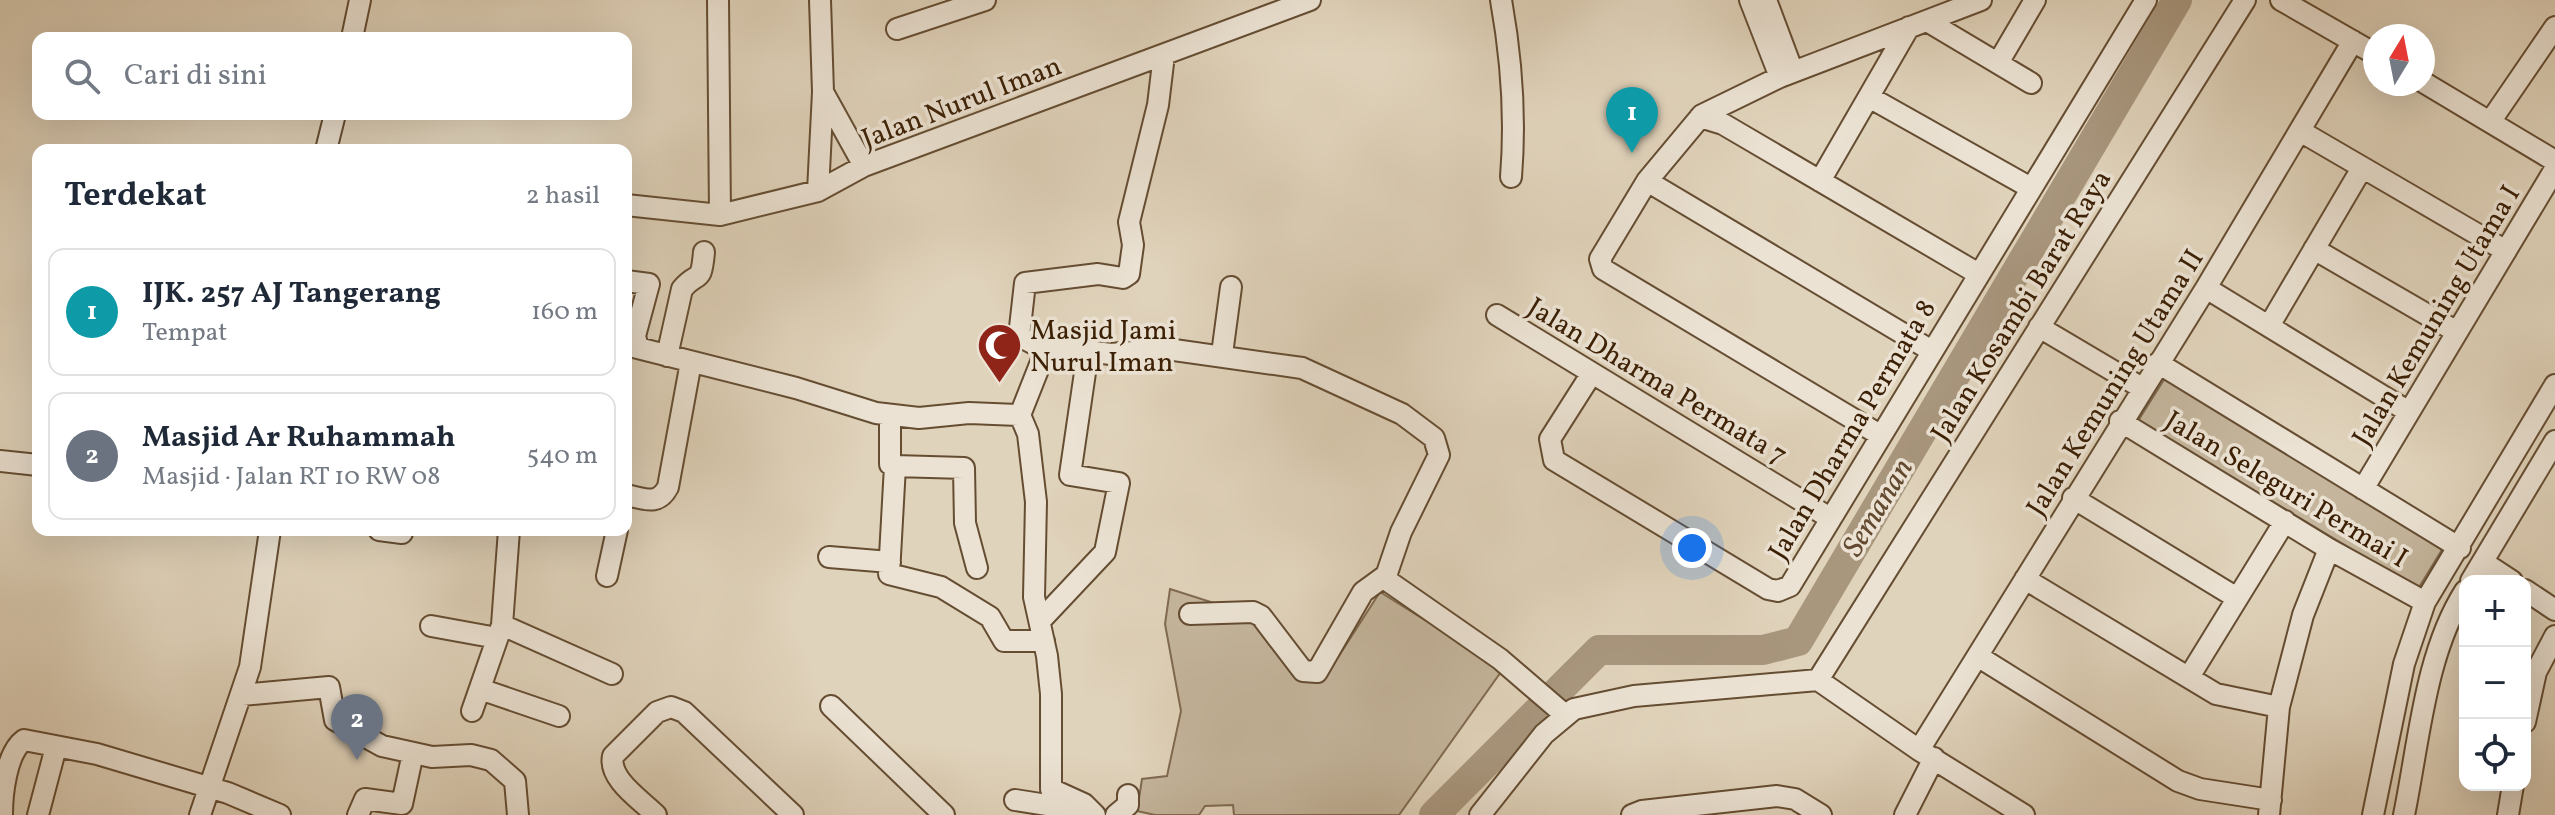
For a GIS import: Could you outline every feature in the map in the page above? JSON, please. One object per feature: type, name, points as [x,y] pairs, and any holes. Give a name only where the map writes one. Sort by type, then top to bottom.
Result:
[{"type":"street","points":[[353,32],[360,0]]},
{"type":"street","points":[[718,0],[720,215]]},
{"type":"street","points":[[818,191],[823,92],[820,0]]},
{"type":"street","points":[[897,29],[941,8],[985,0]]},
{"type":"street","name":"Jalan Nurul Iman","points":[[632,206],[720,215],[818,191],[864,166],[1310,0]]},
{"type":"street","points":[[1501,0],[1512,60],[1515,100],[1511,177]]},
{"type":"street","points":[[1750,0],[1787,74]]},
{"type":"street","points":[[1766,0],[1787,74]]},
{"type":"street","points":[[1880,435],[1603,269],[1600,259],[1647,181],[1700,117],[1787,74],[1981,0]]},
{"type":"street","points":[[1998,63],[2035,0]]},
{"type":"street","name":"Jalan Dharma Permata 8","points":[[1592,373],[1550,439],[1554,460],[1768,589],[1778,591],[1790,586],[1977,273],[2146,0]]},
{"type":"street","name":"Jalan Kosambi Barat Raya","points":[[1818,680],[2245,0]]},
{"type":"street","points":[[2281,0],[2363,47]]},
{"type":"street","points":[[1918,24],[1998,63],[2031,83]]},
{"type":"street","points":[[1820,181],[1869,97],[1918,24]]},
{"type":"street","points":[[2490,122],[2555,27]]},
{"type":"street","name":"Jalan Kemuning Utama II","points":[[1905,815],[1927,754],[1979,657],[2120,421],[2206,288],[2353,41]]},
{"type":"street","points":[[1046,350],[1019,336],[1025,283],[1077,275],[1123,278],[1129,274],[1133,245],[1129,222],[1158,105],[1164,55]]},
{"type":"street","points":[[2435,89],[2555,161]]},
{"type":"street","points":[[823,92],[864,166]]},
{"type":"street","points":[[1869,97],[2031,188]]},
{"type":"street","points":[[1700,117],[1723,124],[1977,273]]},
{"type":"street","points":[[328,144],[334,120]]},
{"type":"street","points":[[2300,131],[2506,251]]},
{"type":"street","points":[[2269,326],[2362,168]]},
{"type":"street","name":"Jalan Kemuning Utama I","points":[[2363,489],[2555,169]]},
{"type":"street","points":[[1647,181],[1932,351]]},
{"type":"street","points":[[2314,249],[2457,332]]},
{"type":"street","points":[[667,356],[682,289],[698,280],[704,252]]},
{"type":"street","points":[[632,282],[649,284],[632,347],[890,415],[919,418],[969,413],[1020,415]]},
{"type":"street","points":[[1222,354],[1231,287]]},
{"type":"street","points":[[2206,288],[2409,412]]},
{"type":"street","name":"Jalan Dharma Permata 7","points":[[1497,315],[1830,518]]},
{"type":"street","points":[[2039,327],[2142,388]]},
{"type":"street","points":[[1095,815],[1084,804],[1051,789],[1051,694],[1034,597],[1036,502],[1028,434],[1020,415],[1046,350],[1053,347],[1129,354],[1167,349],[1222,354],[1302,368],[1402,414],[1434,438],[1439,455],[1385,576],[1363,592],[1317,672],[1303,671],[1261,616],[1253,612],[1190,614]]},
{"type":"street","points":[[895,466],[889,575],[941,587],[990,617],[1004,641],[1042,631],[1105,552],[1112,526],[1119,483],[1070,475],[1088,352]]},
{"type":"street","points":[[632,496],[653,501],[661,498],[668,487],[691,362]]},
{"type":"street","points":[[2158,363],[2460,548]]},
{"type":"street","points":[[2373,815],[2404,664],[2425,602],[2555,385]]},
{"type":"street","points":[[890,415],[890,464],[964,468],[965,523],[977,568]]},
{"type":"street","name":"Jalan Seleguri Permai I","points":[[2120,421],[2329,549],[2425,602]]},
{"type":"street","points":[[2475,575],[2555,441]]},
{"type":"street","points":[[0,461],[32,464]]},
{"type":"street","points":[[2073,498],[2237,598]]},
{"type":"street","points":[[2189,677],[2285,521]]},
{"type":"street","points":[[200,815],[242,695],[256,637],[269,536]]},
{"type":"street","points":[[472,711],[499,631],[508,536]]},
{"type":"street","points":[[607,576],[616,536]]},
{"type":"street","points":[[1979,657],[2178,781],[2270,808],[2279,707],[2303,615],[2329,549]]},
{"type":"street","points":[[829,557],[890,562]]},
{"type":"street","points":[[2483,562],[2503,575]]},
{"type":"street","points":[[1385,576],[1393,587],[1500,659],[1562,712]]},
{"type":"street","points":[[2025,579],[2216,694],[2279,707]]},
{"type":"street","points":[[2531,594],[2555,610]]},
{"type":"street","points":[[2404,815],[2434,670],[2459,601]]},
{"type":"street","points":[[431,626],[499,631],[612,674]]},
{"type":"street","points":[[2526,719],[2536,672],[2555,636]]},
{"type":"street","points":[[1480,815],[1562,712],[1593,702],[1634,696],[1818,680],[2024,815]]},
{"type":"street","points":[[242,695],[329,687],[335,720],[382,746],[413,753],[479,756],[508,772],[515,781],[518,815]]},
{"type":"street","points":[[480,689],[559,716]]},
{"type":"street","points":[[831,706],[944,815]]},
{"type":"street","points":[[656,815],[616,776],[612,763],[613,756],[663,708],[678,709],[793,815]]},
{"type":"street","points":[[2,815],[9,771],[18,744],[24,740],[97,754],[263,805],[280,815]]},
{"type":"street","points":[[38,815],[56,747]]},
{"type":"street","points":[[358,815],[365,799],[402,804],[413,753]]},
{"type":"street","points":[[2508,815],[2512,791]]},
{"type":"street","points":[[1116,815],[1128,805],[1128,795]]},
{"type":"street","points":[[1015,800],[1072,809],[1075,815]]},
{"type":"street","points":[[1632,815],[1642,811],[1788,806],[1821,815]]},
{"type":"shaded area","points":[[2165,378],[2443,548],[2418,589],[2138,421]]},
{"type":"shaded area","points":[[1170,589],[1261,618],[1274,651],[1322,682],[1380,592],[1503,669],[1399,815],[1234,815],[1233,805],[1205,806],[1199,815],[1155,815],[1137,811],[1142,779],[1167,776],[1181,711],[1165,624]]},
{"type":"waterway","name":"Semanan","points":[[1434,815],[1599,650],[1763,650],[1798,641],[2177,0]]},
{"type":"place","name":"IJK. 257 AJ Tangerang","points":[[1632,153]]},
{"type":"place","name":"Masjid Jami Nurul Iman","points":[[999,384]]},
{"type":"place","name":"Masjid Ar Ruhammah","points":[[357,760]]}]
